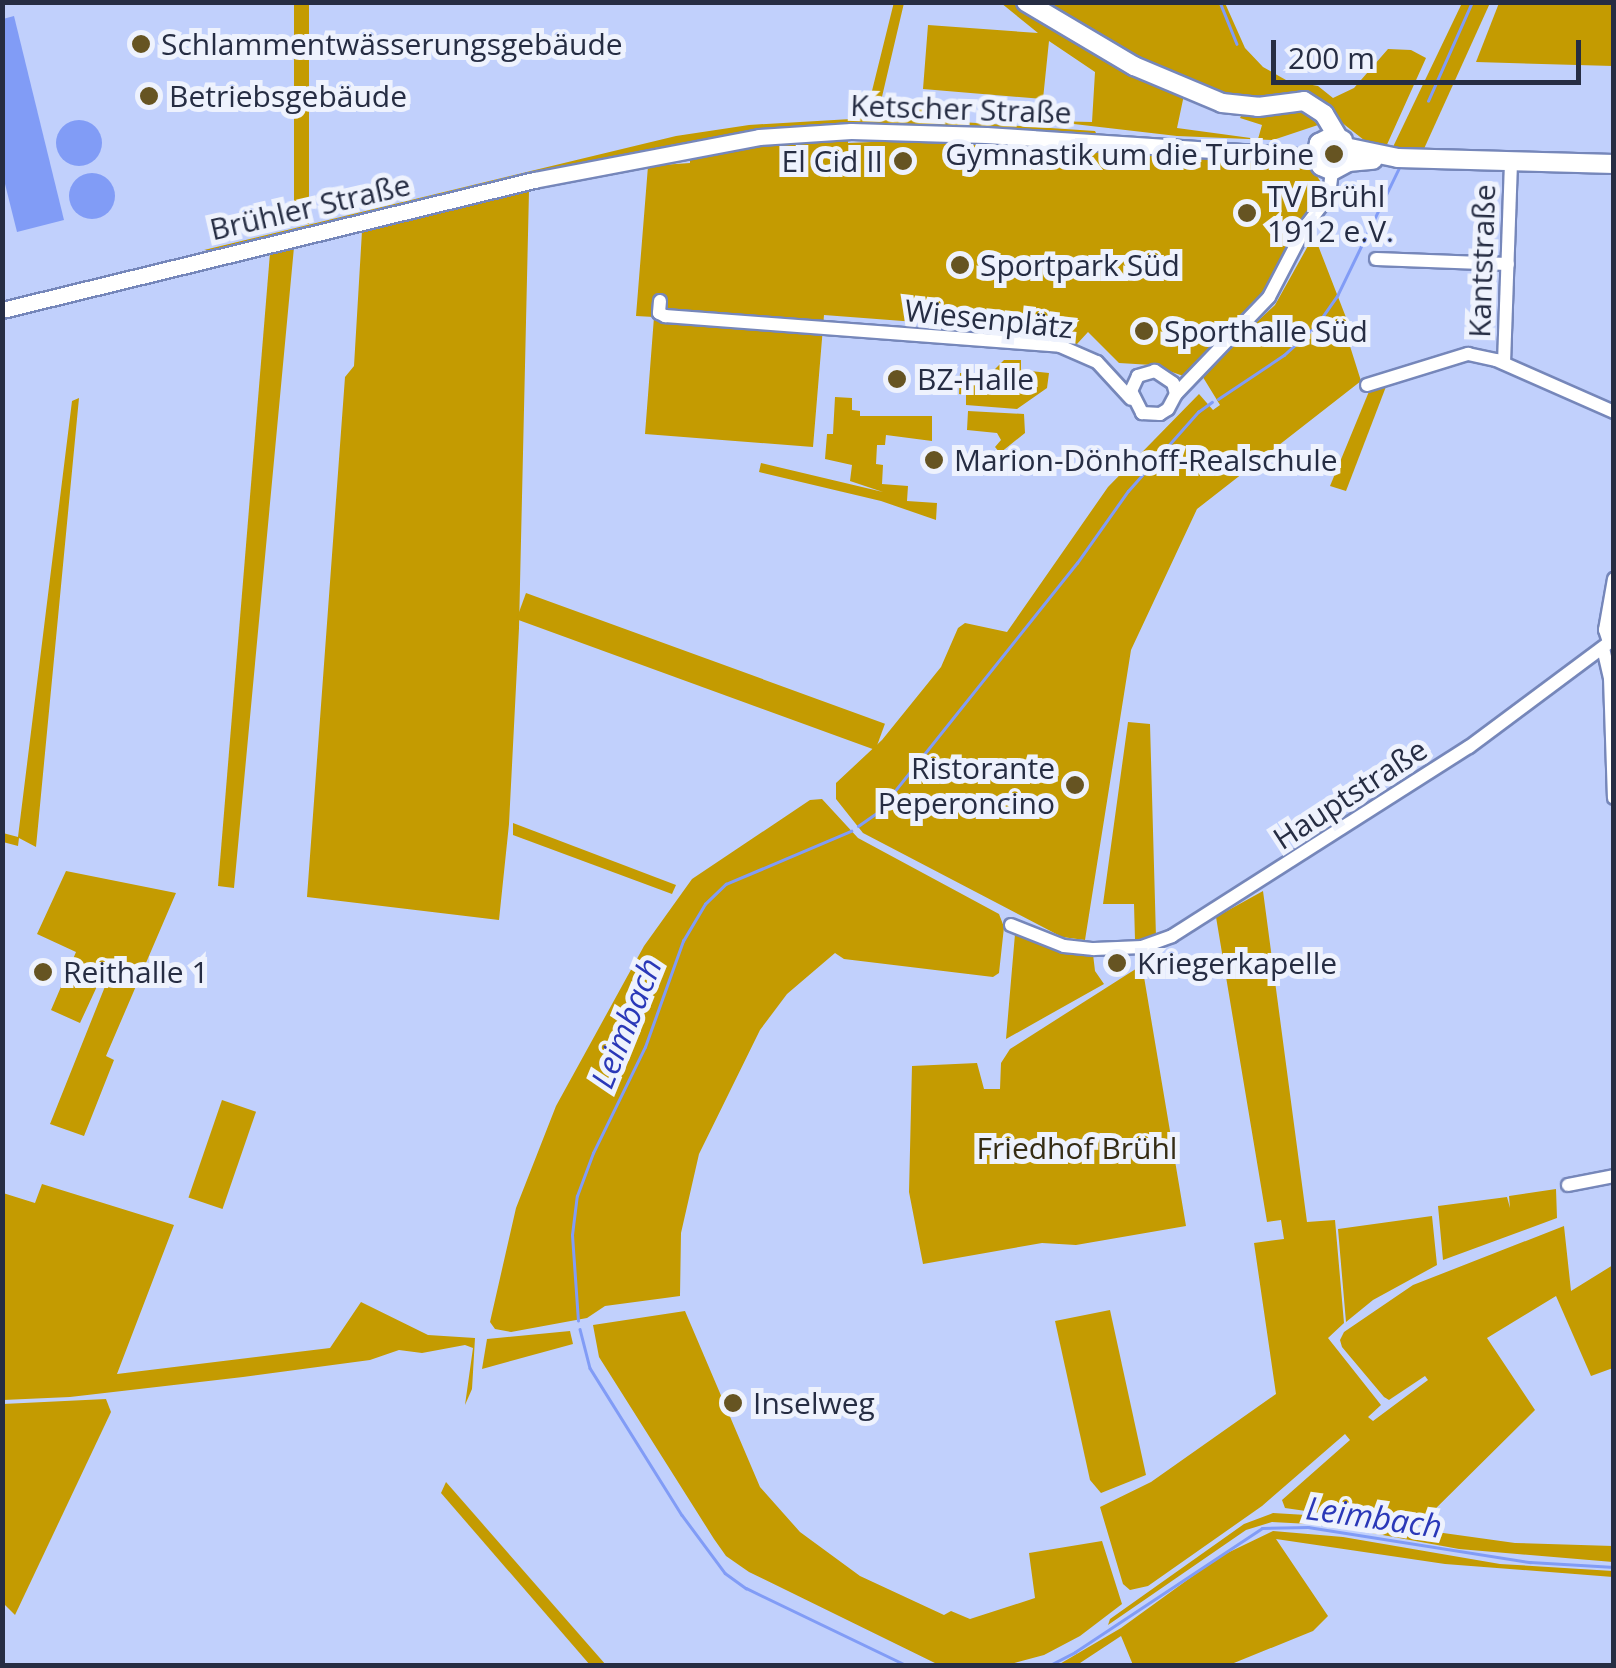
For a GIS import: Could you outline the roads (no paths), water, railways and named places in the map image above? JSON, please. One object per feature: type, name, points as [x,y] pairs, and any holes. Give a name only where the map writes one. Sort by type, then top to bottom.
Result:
[{"type":"main road","points":[[1026,2],[1134,66],[1222,103],[1258,107],[1298,100],[1313,106],[1324,114],[1332,153],[1614,164]]},
{"type":"street","name":"Ketscher Straße","points":[[631,160],[757,137],[850,131],[1291,155],[1332,153]]},
{"type":"street","points":[[1176,394],[1173,383],[1155,371],[1134,381],[1132,399],[1142,412],[1160,414],[1269,298],[1306,226],[1329,195],[1332,153]]},
{"type":"street","name":"Brühler Straße","points":[[2,310],[631,160]]},
{"type":"street","name":"Kantstraße","points":[[1504,363],[1511,161]]},
{"type":"street","points":[[1376,259],[1508,264]]},
{"type":"street","name":"Wiesenplätz","points":[[656,309],[822,328],[1073,349],[1098,362],[1132,399]]},
{"type":"street","points":[[1367,384],[1468,354],[1504,363],[1614,412]]},
{"type":"street","points":[[1614,579],[1606,630],[1612,678],[1614,798]]},
{"type":"street","name":"Hauptstraße","points":[[1011,925],[1064,946],[1094,950],[1142,947],[1172,936],[1454,757],[1609,643]]},
{"type":"street","points":[[1568,1184],[1614,1176]]},
{"type":"water","points":[[14,16],[64,220],[17,232],[2,172],[3,19]]},
{"type":"water","points":[[79,120],[96,126],[102,143],[96,160],[79,166],[62,160],[56,143],[62,126]]},
{"type":"water","points":[[92,173],[109,179],[115,196],[109,213],[92,219],[75,213],[69,196],[75,179]]},
{"type":"waterway","points":[[1220,2],[1237,44]]},
{"type":"waterway","name":"Leimbach","points":[[1428,101],[1472,2]]},
{"type":"waterway","name":"Leimbach","points":[[1218,399],[1284,355],[1316,326],[1337,296],[1399,168]]},
{"type":"waterway","name":"Leimbach","points":[[858,826],[878,812],[1077,563],[1128,491],[1198,412],[1212,402]]},
{"type":"waterway","name":"Leimbach","points":[[578,1321],[572,1235],[577,1196],[593,1153],[645,1047],[683,941],[705,904],[726,884],[851,831]]},
{"type":"waterway","name":"Leimbach","points":[[580,1329],[590,1368],[682,1515],[725,1573],[746,1588],[908,1666]]},
{"type":"waterway","name":"Leimbach","points":[[1048,1666],[1262,1528],[1308,1527],[1530,1562],[1614,1567]]},
{"type":"place","name":"Schlammentwässerungsgebäude","points":[[141,44]]},
{"type":"place","name":"Betriebsgebäude","points":[[149,96]]},
{"type":"place","name":"Gymnastik um die Turbine","points":[[1334,154]]},
{"type":"place","name":"El Cid II","points":[[903,161]]},
{"type":"place","name":"TV Brühl 1912 e.V.","points":[[1247,213]]},
{"type":"place","name":"Sportpark Süd","points":[[960,265]]},
{"type":"place","name":"Sporthalle Süd","points":[[1144,331]]},
{"type":"place","name":"BZ-Halle","points":[[897,379]]},
{"type":"place","name":"Marion-Dönhoff-Realschule","points":[[934,460]]},
{"type":"place","name":"Ristorante Peperoncino","points":[[1075,785]]},
{"type":"place","name":"Kriegerkapelle","points":[[1117,963]]},
{"type":"place","name":"Reithalle 1","points":[[43,972]]},
{"type":"place","name":"Inselweg","points":[[733,1403]]},
{"type":"park label","name":"Friedhof Brühl","points":[[1077,1148]]}]
